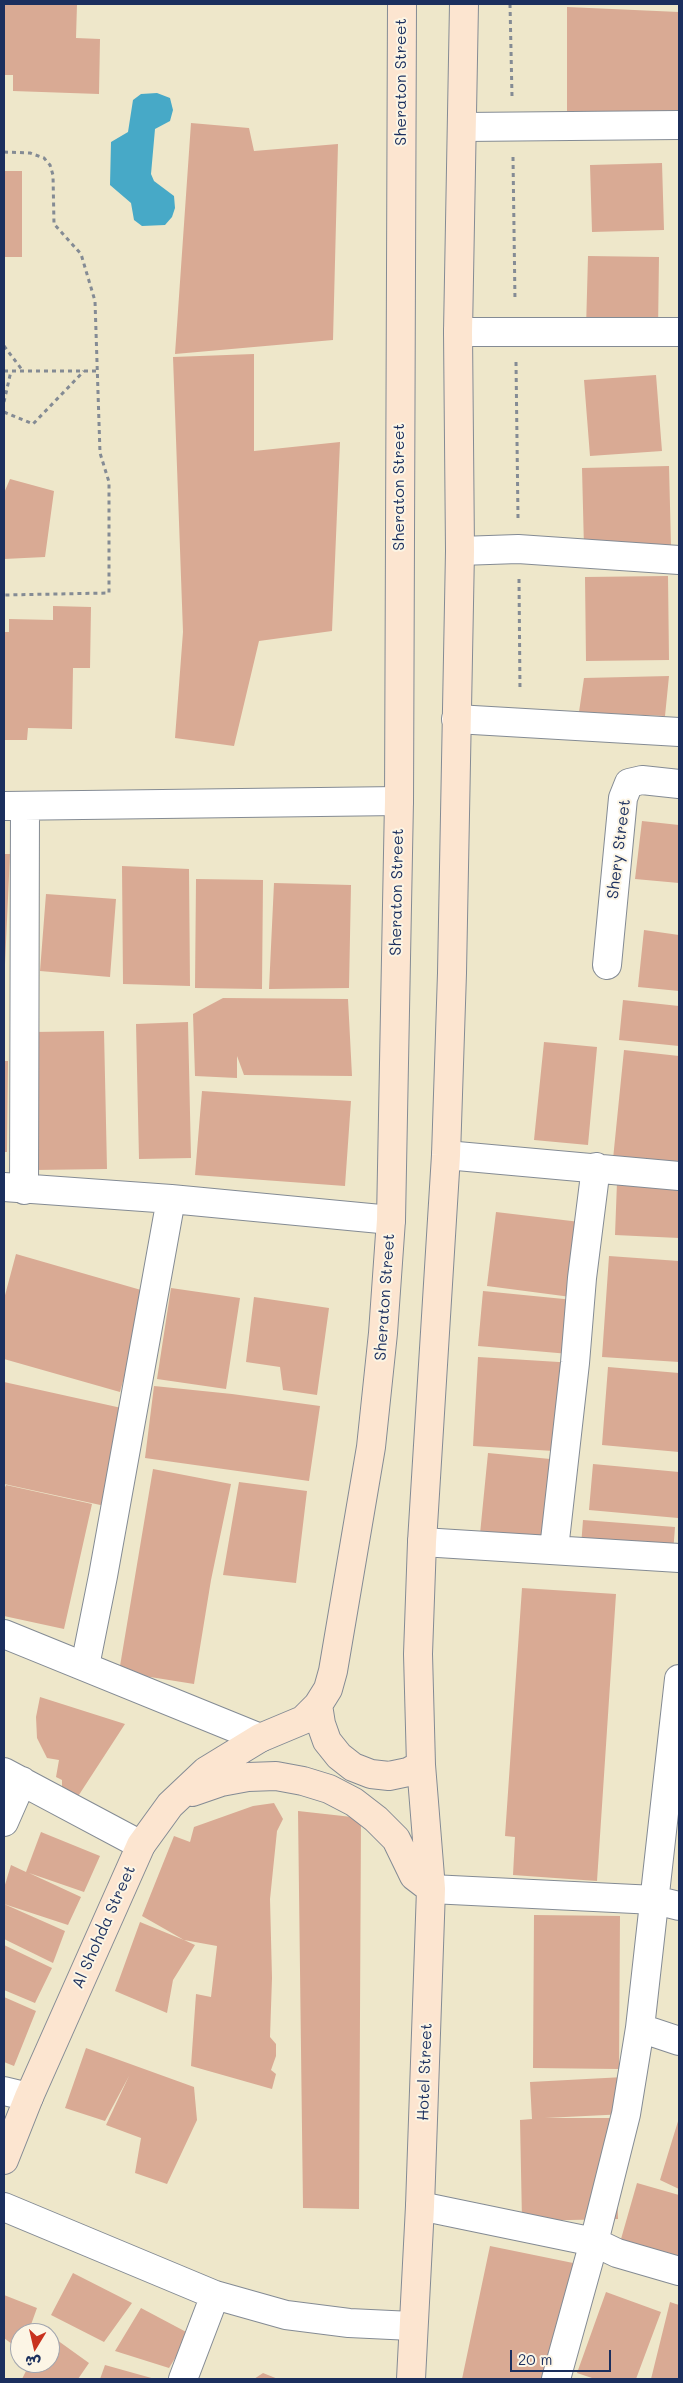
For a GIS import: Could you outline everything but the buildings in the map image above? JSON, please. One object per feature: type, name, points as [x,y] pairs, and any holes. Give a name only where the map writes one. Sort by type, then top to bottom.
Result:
[{"type":"street","name":"Sheraton Street","points":[[260,1738],[303,1720],[318,1705],[328,1689],[334,1671],[371,1447],[383,1334],[391,1220],[399,801],[402,4]]},
{"type":"street","points":[[318,1705],[320,1724],[327,1741],[339,1756],[353,1767],[371,1774],[390,1776],[408,1772],[421,1765],[418,1654],[422,1542],[446,1154],[452,973],[460,551],[458,332],[464,4]]},
{"type":"street","points":[[463,126],[679,125]]},
{"type":"street","points":[[458,332],[679,332]]},
{"type":"street","points":[[460,551],[518,549],[679,560]]},
{"type":"street","points":[[456,719],[679,732]]},
{"type":"street","name":"Shery Street","points":[[607,966],[623,798],[629,783],[642,780],[679,784]]},
{"type":"street","points":[[391,1220],[171,1199],[14,1189],[15,806],[399,801]]},
{"type":"street","points":[[446,1154],[679,1176]]},
{"type":"street","points":[[554,1549],[576,1363],[582,1278],[596,1167]]},
{"type":"street","points":[[85,1666],[171,1199]]},
{"type":"street","points":[[422,1542],[679,1558]]},
{"type":"street","points":[[4,1634],[260,1738]]},
{"type":"street","points":[[556,2379],[594,2242],[626,2114],[640,2028],[667,1903],[679,1679]]},
{"type":"street","name":"Al Shohda Street","points":[[4,2160],[16,2094],[141,1845],[170,1805],[206,1771],[260,1738]]},
{"type":"street","name":"Hotel Street","points":[[410,2379],[420,2206],[431,1889],[421,1765]]},
{"type":"street","points":[[170,1805],[194,1791],[220,1782],[248,1777],[276,1776],[303,1781],[329,1789],[354,1802],[376,1819],[396,1839],[414,1876],[431,1889],[667,1903]]},
{"type":"street","points":[[4,1822],[13,1777],[141,1845]]},
{"type":"street","points":[[640,2028],[679,2042]]},
{"type":"street","points":[[420,2206],[594,2242],[617,2253],[679,2271]]},
{"type":"street","points":[[4,2207],[215,2295],[286,2315],[349,2323],[412,2326]]},
{"type":"street","points":[[183,2379],[215,2295]]},
{"type":"path","points":[[4,152],[30,153],[44,158],[50,165],[53,175],[54,224],[81,254],[95,301],[100,453],[109,482],[109,593],[4,595]]},
{"type":"path","points":[[4,346],[23,371]]},
{"type":"path","points":[[4,371],[98,371]]},
{"type":"path","points":[[4,402],[11,371]]},
{"type":"path","points":[[4,412],[33,424],[84,371]]},
{"type":"water","points":[[157,93],[170,98],[173,110],[170,121],[155,129],[151,174],[154,181],[174,196],[175,208],[172,217],[165,225],[142,226],[134,220],[131,203],[110,185],[111,142],[128,132],[133,100],[141,94]]}]
